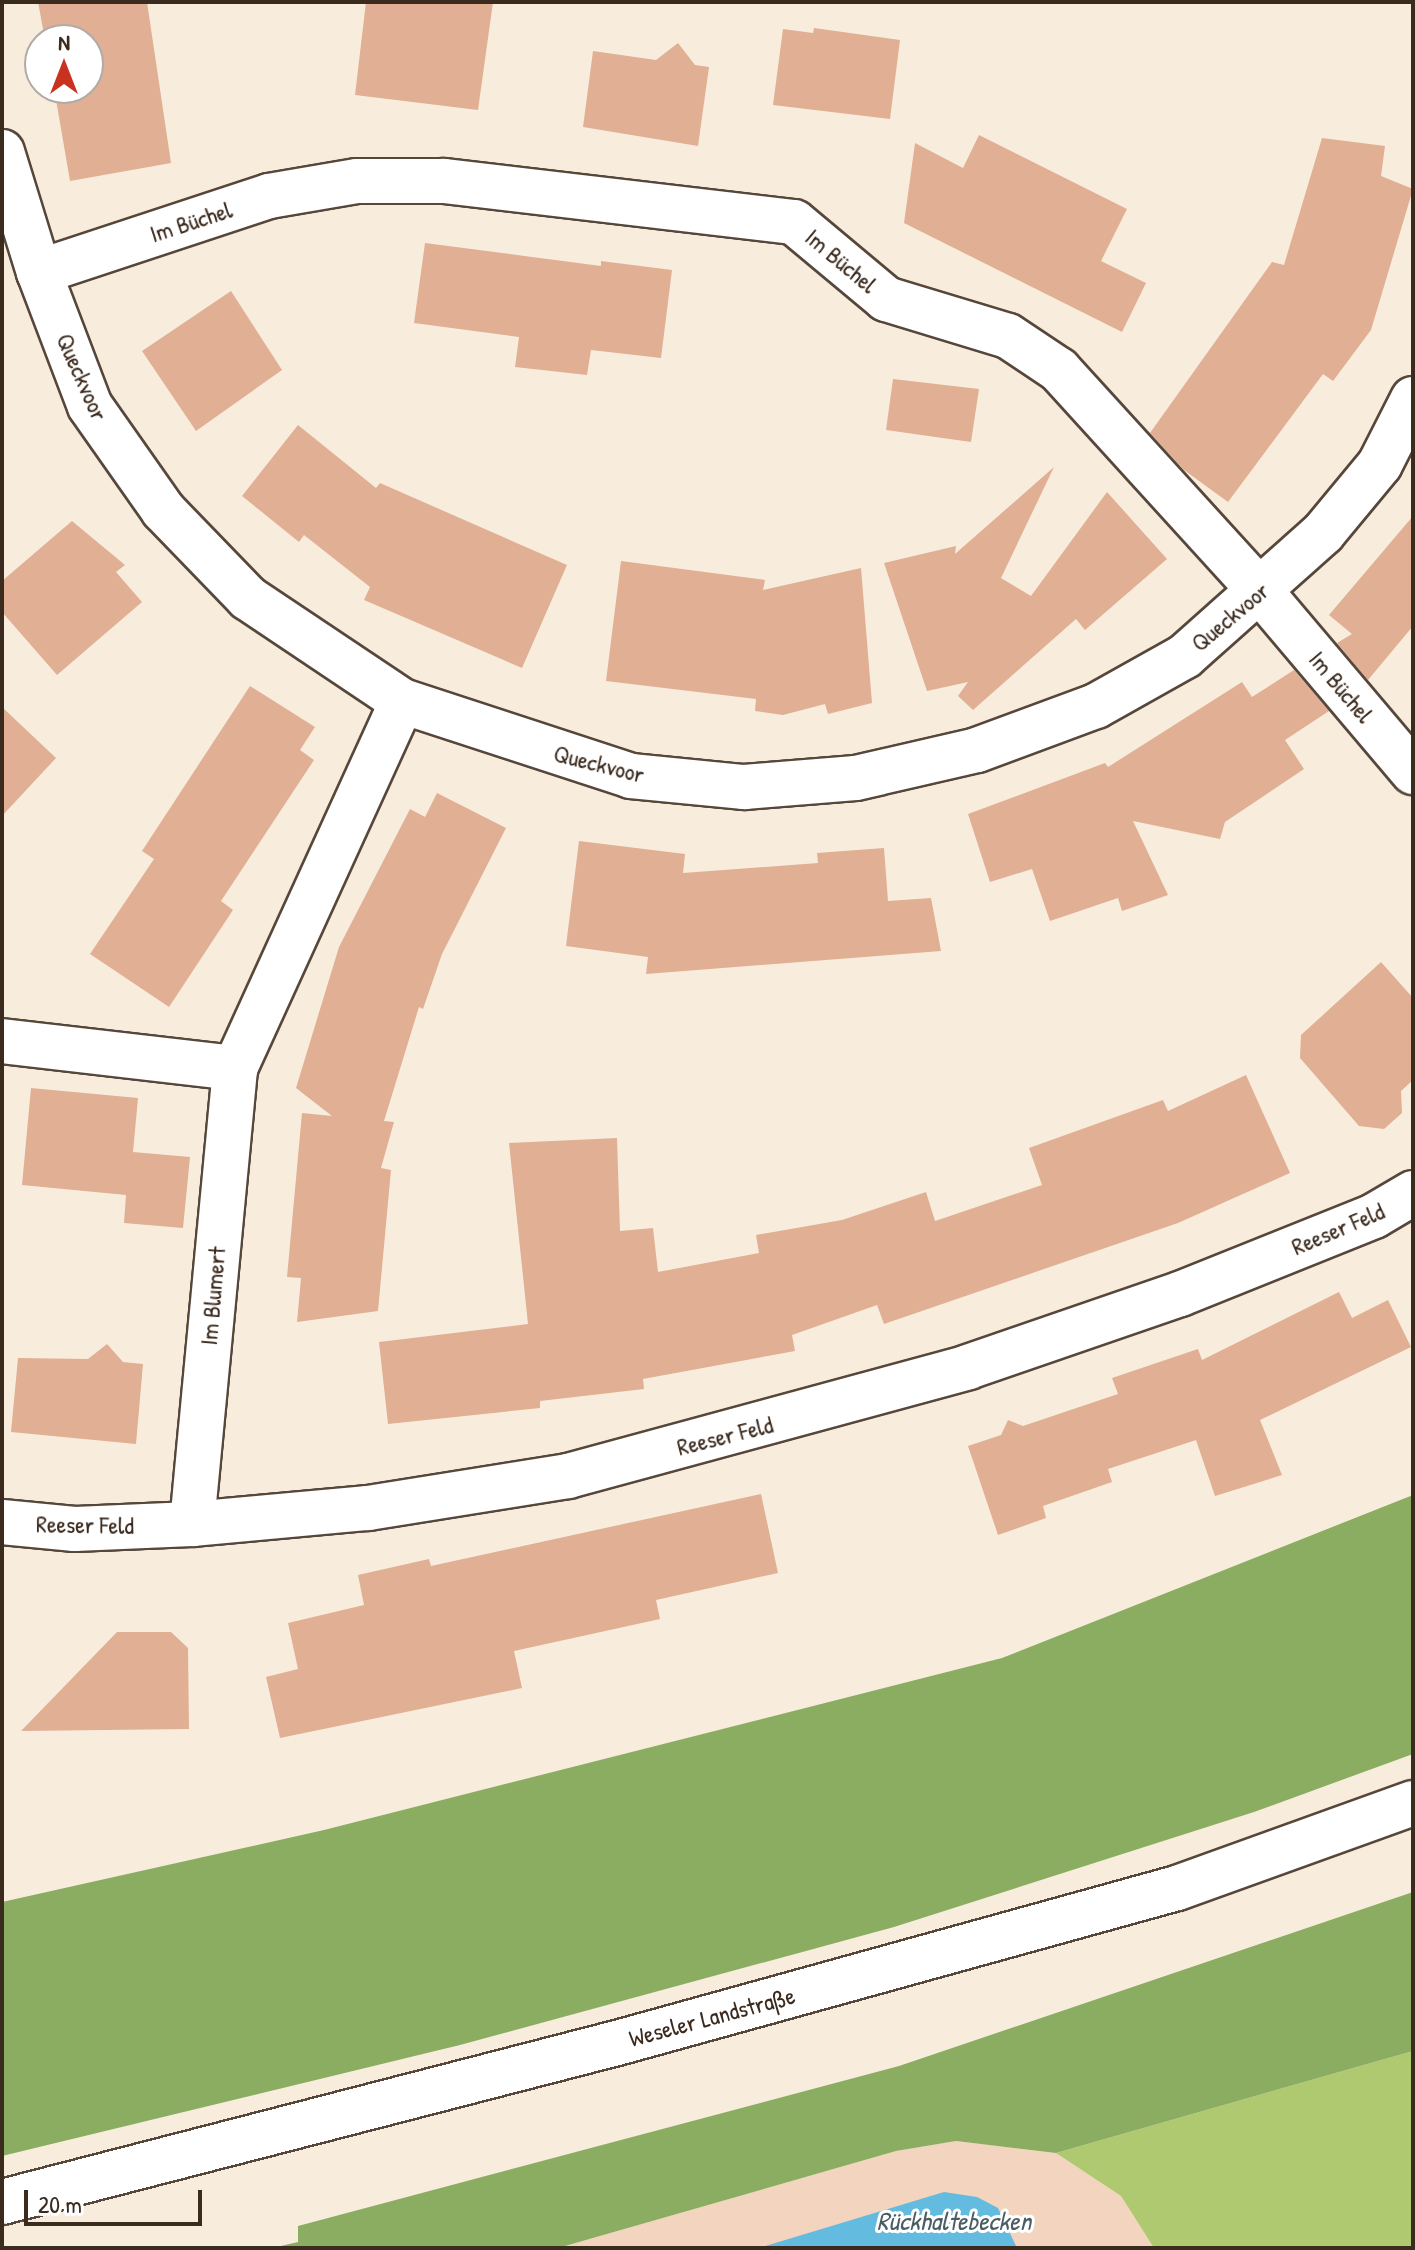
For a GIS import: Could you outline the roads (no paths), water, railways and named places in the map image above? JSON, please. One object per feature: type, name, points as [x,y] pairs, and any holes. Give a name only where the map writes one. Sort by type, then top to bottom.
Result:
[{"type":"street","name":"Queckvoor","points":[[2,152],[39,272],[90,406],[163,510],[248,598],[402,701],[631,776],[744,787],[856,778],[977,750],[1096,706],[1185,656],[1261,592],[1323,533],[1380,464],[1413,399]]},
{"type":"street","name":"Im Büchel","points":[[39,272],[269,196],[357,181],[444,181],[794,222],[886,299],[1008,336],[1059,370],[1261,592],[1413,772]]},
{"type":"street","name":"Im Blumert","points":[[192,1524],[235,1068],[402,701]]},
{"type":"street","points":[[2,1041],[235,1068]]},
{"type":"street","name":"Reeser Feld","points":[[2,1522],[75,1529],[192,1524],[368,1508],[568,1476],[775,1423],[968,1367],[1180,1294],[1374,1216],[1413,1193]]},
{"type":"street","name":"Weseler Landstraße","points":[[2,2202],[603,2047],[1177,1888],[1413,1803]]},
{"type":"water","name":"Rückhaltebecken","points":[[944,2192],[977,2197],[998,2208],[1017,2248],[759,2248]]}]
